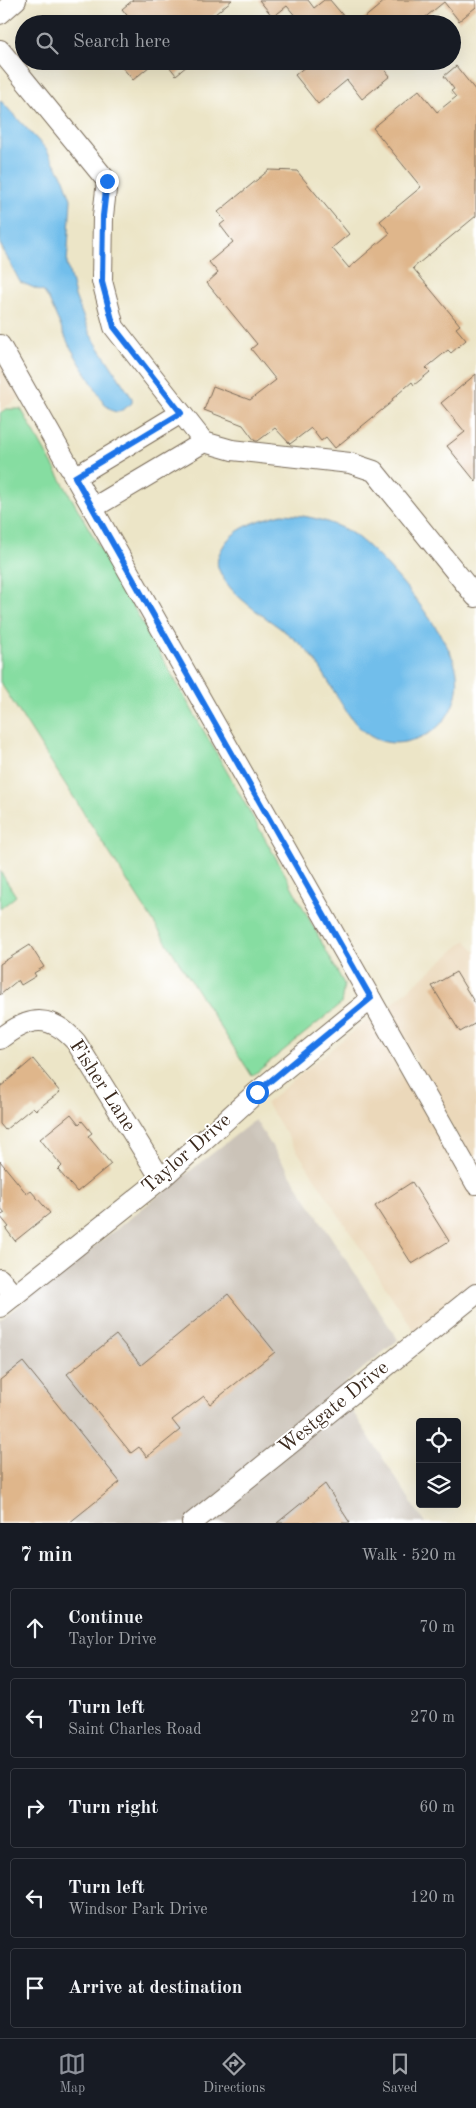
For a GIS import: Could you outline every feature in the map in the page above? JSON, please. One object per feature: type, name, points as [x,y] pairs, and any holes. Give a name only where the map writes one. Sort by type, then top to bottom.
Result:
[{"type":"street","points":[[0,14],[16,0]]},
{"type":"street","points":[[0,50],[15,68]]},
{"type":"street","points":[[16,70],[107,181],[103,216],[102,282],[114,327],[204,442],[232,450],[350,464],[374,471],[476,597]]},
{"type":"street","points":[[0,345],[476,1184]]},
{"type":"street","points":[[75,477],[181,413]]},
{"type":"street","points":[[93,508],[204,442]]},
{"type":"street","name":"Taylor Drive","points":[[7,1302],[161,1178],[257,1092],[371,998]]},
{"type":"street","name":"Fisher Lane","points":[[0,1039],[15,1027],[32,1021],[55,1024],[65,1030],[76,1042],[161,1178]]},
{"type":"street","points":[[0,1279],[7,1302]]},
{"type":"street","name":"Westgate Drive","points":[[192,1523],[476,1294]]},
{"type":"shaded area","points":[[0,357],[23,396],[0,410]]},
{"type":"shaded area","points":[[466,940],[476,952],[476,1169],[387,1008]]},
{"type":"shaded area","points":[[368,1019],[476,1197],[476,1291],[418,1337],[266,1103]]},
{"type":"shaded area","points":[[255,1120],[398,1340],[338,1389],[425,1523],[0,1523],[0,1320]]},
{"type":"green space","points":[[6,409],[21,409],[285,874],[344,984],[341,1004],[252,1076],[0,682],[0,413]]},
{"type":"green space","points":[[0,871],[16,896],[0,909]]},
{"type":"water","points":[[0,100],[46,149],[64,179],[71,199],[67,264],[75,296],[90,334],[132,398],[132,403],[123,410],[112,411],[102,400],[69,345],[44,292],[20,282],[0,244]]},
{"type":"water","points":[[282,514],[316,519],[348,531],[378,555],[413,595],[429,617],[443,638],[452,658],[458,683],[457,693],[450,711],[438,727],[430,733],[415,739],[396,743],[389,743],[370,736],[352,719],[307,651],[297,641],[235,593],[226,582],[218,567],[218,557],[224,545],[235,533],[242,529],[266,518]]},
{"type":"building","points":[[133,0],[232,0],[214,15],[127,15],[122,9]]},
{"type":"building","points":[[259,0],[308,0],[314,8],[324,0],[330,0],[342,15],[294,15],[287,6],[276,15],[271,15]]},
{"type":"building","points":[[386,0],[476,0],[476,7],[461,19],[461,15],[454,15],[444,2],[428,15],[368,15]]},
{"type":"building","points":[[125,70],[145,70],[133,80]]},
{"type":"building","points":[[172,70],[182,70],[176,75]]},
{"type":"building","points":[[301,70],[385,70],[390,76],[362,99],[347,80],[318,104],[295,75]]},
{"type":"building","points":[[451,70],[459,70],[476,91],[476,216],[413,268],[460,325],[456,328],[466,340],[451,353],[448,350],[426,368],[430,372],[414,385],[412,382],[392,399],[393,401],[335,448],[326,437],[321,441],[311,428],[290,444],[275,428],[258,441],[255,441],[243,425],[204,410],[213,386],[250,400],[276,380],[251,349],[257,344],[207,283],[218,273],[209,262],[233,242],[220,225],[225,221],[218,212],[269,170],[297,171],[349,234],[332,248],[349,268],[390,233],[380,221],[421,187],[373,128],[419,90],[437,112],[456,97],[451,91],[454,89],[444,76]]},
{"type":"building","points":[[476,374],[476,482],[447,446],[465,432],[441,403]]},
{"type":"building","points":[[30,945],[44,967],[34,973],[36,976],[21,985],[18,980],[0,995],[0,964]]},
{"type":"building","points":[[456,972],[476,1005],[476,1023],[460,1032],[432,986]]},
{"type":"building","points":[[33,1059],[60,1092],[36,1110],[33,1107],[5,1130],[0,1124],[0,1087]]},
{"type":"building","points":[[71,1114],[79,1124],[82,1121],[92,1133],[88,1136],[111,1164],[77,1192],[58,1170],[62,1166],[40,1139]]},
{"type":"building","points":[[0,1161],[27,1194],[31,1191],[50,1213],[15,1241],[6,1229],[9,1227],[0,1216],[5,1213],[0,1207]]},
{"type":"building","points":[[412,1182],[449,1241],[412,1264],[375,1206]]},
{"type":"building","points":[[228,1294],[275,1352],[210,1404],[204,1396],[172,1420],[180,1430],[147,1457],[139,1447],[131,1453],[67,1374],[116,1335],[141,1365]]},
{"type":"building","points":[[23,1362],[120,1482],[69,1523],[0,1523],[0,1380]]},
{"type":"building","points":[[325,1484],[350,1523],[277,1523]]},
{"type":"route","points":[[107,181],[103,216],[102,282],[114,327],[181,413],[75,477],[371,998],[257,1092]]}]
